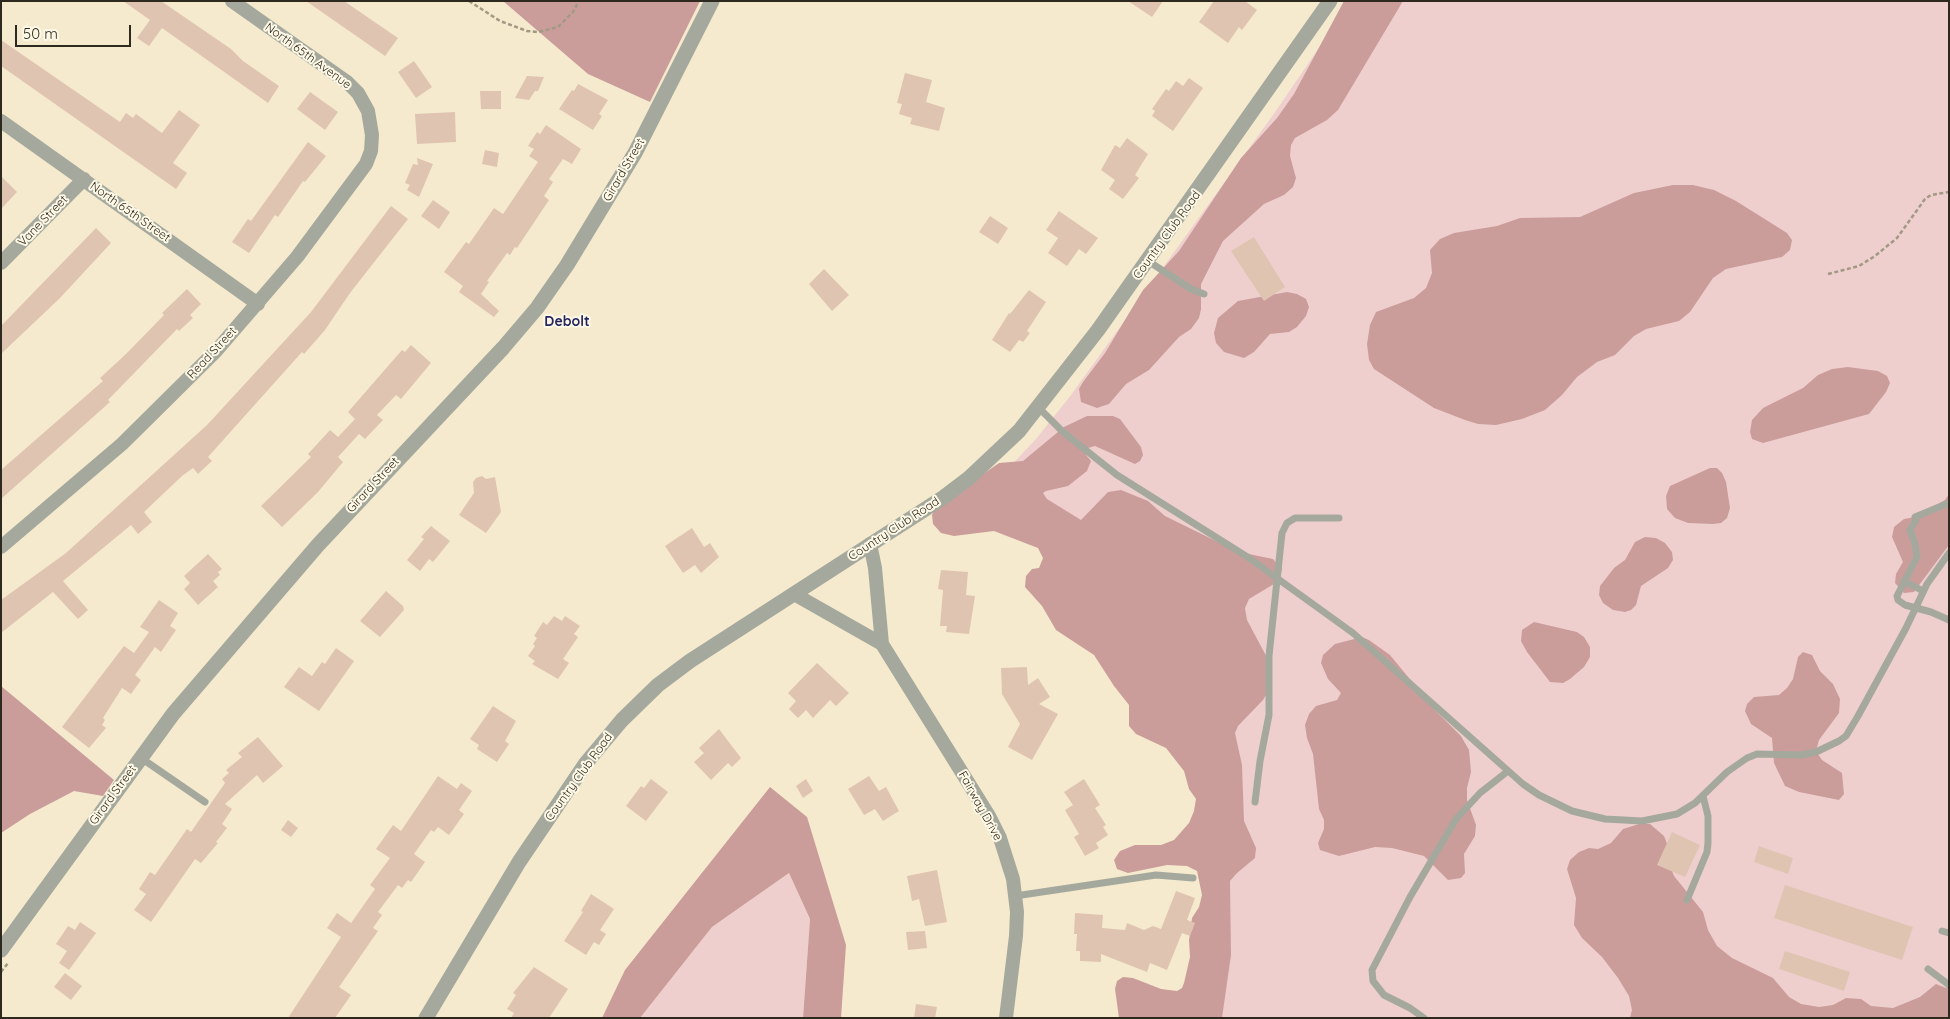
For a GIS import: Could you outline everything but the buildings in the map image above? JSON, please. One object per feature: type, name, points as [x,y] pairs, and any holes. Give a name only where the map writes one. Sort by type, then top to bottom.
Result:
[{"type":"street","name":"North 65th Avenue","points":[[232,1],[347,82],[365,104],[371,122]]},
{"type":"street","name":"Girard Street","points":[[1,950],[173,714],[318,544],[503,348],[537,308],[572,258],[635,153],[712,1]]},
{"type":"street","name":"Country Club Road","points":[[426,1018],[518,862],[586,763],[622,720],[658,685],[690,661],[969,478],[1039,408],[1148,261],[1330,1]]},
{"type":"street","name":"North 65th Street","points":[[1,121],[258,304]]},
{"type":"street","name":"Read Street","points":[[1,547],[122,444],[196,372],[258,304],[361,172],[371,151],[371,122]]},
{"type":"street","name":"Vane Street","points":[[1,263],[84,179]]},
{"type":"street","name":"Fairway Drive","points":[[870,544],[875,568],[882,644],[989,816],[1000,838],[1015,896],[1016,936],[1006,1018]]},
{"type":"street","name":"Fairway Drive","points":[[794,594],[882,644]]},
{"type":"lane","points":[[1148,261],[1191,289],[1204,294]]},
{"type":"lane","points":[[1039,408],[1063,432],[1111,471],[1278,578],[1353,634],[1508,771],[1553,803],[1572,811],[1605,819],[1623,821],[1662,818],[1683,811],[1703,796],[1727,772],[1747,758],[1757,754],[1786,756],[1816,752],[1829,747],[1846,736],[1924,591],[1949,554]]},
{"type":"lane","points":[[1949,503],[1914,517],[1916,520],[1910,530],[1916,544],[1917,557],[1897,592],[1898,600],[1915,609],[1931,612],[1949,620]]},
{"type":"lane","points":[[1255,802],[1262,747],[1269,715],[1269,656],[1282,533],[1290,520],[1302,516],[1339,518]]},
{"type":"lane","points":[[1904,581],[1924,591]]},
{"type":"lane","points":[[141,758],[205,802]]},
{"type":"lane","points":[[1424,1018],[1410,1008],[1384,996],[1373,982],[1372,970],[1410,897],[1456,819],[1480,793],[1508,771]]},
{"type":"lane","points":[[1687,900],[1707,852],[1708,816],[1703,796]]},
{"type":"lane","points":[[1015,896],[1156,875],[1193,878]]},
{"type":"lane","points":[[1928,969],[1949,985]]},
{"type":"path","points":[[469,1],[500,21],[527,31],[538,32],[558,27],[573,12],[579,1]]},
{"type":"path","points":[[1828,274],[1859,266],[1875,256],[1897,238],[1925,198],[1949,192]]},
{"type":"shaded area","points":[[503,1],[700,1],[650,102],[588,74]]},
{"type":"shaded area","points":[[1344,1],[1403,1],[1338,110],[1327,120],[1295,138],[1291,145],[1290,156],[1296,178],[1293,187],[1284,195],[1264,204],[1223,241],[1201,284],[1199,318],[1191,329],[1179,337],[1149,370],[1126,384],[1109,404],[1097,408],[1081,402],[1079,389],[1105,353],[1143,290],[1179,251],[1241,158],[1277,118],[1294,94]]},
{"type":"shaded area","points":[[1351,1],[1949,1],[1949,1018],[1196,1018],[1221,719],[1004,473],[1036,439],[1071,395],[1273,115]]},
{"type":"shaded area","points":[[1673,185],[1693,185],[1714,190],[1736,201],[1787,233],[1792,240],[1790,250],[1782,257],[1726,269],[1713,278],[1690,312],[1679,321],[1646,329],[1634,336],[1615,355],[1597,362],[1577,377],[1562,395],[1545,410],[1522,419],[1496,425],[1478,424],[1465,420],[1434,408],[1374,369],[1369,360],[1367,344],[1370,325],[1376,312],[1414,298],[1426,288],[1432,273],[1430,250],[1440,239],[1454,233],[1497,226],[1520,218],[1580,217],[1634,193]]},
{"type":"shaded area","points":[[1287,292],[1297,294],[1306,299],[1309,307],[1306,316],[1297,327],[1289,332],[1270,334],[1254,352],[1244,358],[1224,352],[1216,343],[1214,333],[1218,318],[1238,301]]},
{"type":"shaded area","points":[[1848,367],[1878,371],[1887,376],[1890,383],[1886,392],[1869,414],[1763,443],[1752,439],[1750,432],[1752,420],[1763,408],[1803,388],[1818,375],[1832,369]]},
{"type":"shaded area","points":[[1087,416],[1113,416],[1120,419],[1141,447],[1143,455],[1140,461],[1135,464],[1095,446],[1088,448],[1086,455],[1091,461],[1087,471],[1068,486],[1043,493],[1047,499],[1081,520],[1108,492],[1121,490],[1148,501],[1165,516],[1226,546],[1244,553],[1273,559],[1282,569],[1279,581],[1249,599],[1245,608],[1247,620],[1271,665],[1272,685],[1263,700],[1238,726],[1235,733],[1242,765],[1244,821],[1256,848],[1255,858],[1230,881],[1231,955],[1222,1018],[1119,1018],[1115,989],[1117,981],[1123,977],[1133,978],[1161,989],[1177,991],[1182,988],[1184,983],[1190,957],[1189,940],[1192,918],[1199,907],[1202,895],[1197,871],[1187,866],[1167,865],[1128,873],[1117,869],[1114,860],[1120,851],[1135,845],[1161,845],[1174,840],[1189,823],[1196,799],[1189,789],[1184,771],[1166,748],[1136,734],[1129,726],[1129,705],[1094,655],[1056,630],[1042,606],[1025,587],[1026,576],[1032,569],[1039,568],[1043,558],[1038,548],[994,531],[954,536],[941,533],[933,524],[932,515],[934,511],[956,493],[999,463],[1023,461],[1064,427]]},
{"type":"shaded area","points":[[1710,468],[1717,468],[1722,473],[1726,482],[1730,508],[1727,518],[1721,523],[1713,524],[1688,523],[1675,518],[1667,509],[1666,496],[1670,486]]},
{"type":"shaded area","points":[[1949,494],[1949,545],[1914,592],[1904,593],[1895,583],[1896,574],[1903,562],[1892,537],[1894,527],[1904,519],[1915,517],[1945,500]]},
{"type":"shaded area","points":[[1645,537],[1656,538],[1665,543],[1672,552],[1673,560],[1668,568],[1641,586],[1636,605],[1631,610],[1625,612],[1613,610],[1603,603],[1599,595],[1600,586],[1614,568],[1625,560],[1635,542]]},
{"type":"shaded area","points":[[1534,622],[1577,632],[1584,637],[1590,647],[1590,657],[1584,667],[1563,683],[1550,682],[1521,641],[1522,630]]},
{"type":"shaded area","points":[[1362,637],[1390,655],[1436,711],[1461,736],[1469,750],[1471,772],[1467,788],[1467,800],[1476,825],[1475,836],[1464,854],[1465,873],[1461,878],[1448,880],[1424,856],[1392,848],[1375,847],[1339,856],[1320,850],[1318,843],[1324,829],[1324,820],[1319,809],[1313,754],[1307,738],[1305,725],[1309,714],[1316,706],[1337,700],[1341,693],[1328,679],[1321,663],[1323,655],[1335,644]]},
{"type":"shaded area","points":[[1803,652],[1812,655],[1820,671],[1833,684],[1840,699],[1839,713],[1819,740],[1816,751],[1822,760],[1842,773],[1844,794],[1839,800],[1799,792],[1785,786],[1774,763],[1772,738],[1751,724],[1745,711],[1747,704],[1754,697],[1779,695],[1787,688],[1793,679],[1798,657]]},
{"type":"shaded area","points":[[1,686],[114,780],[103,796],[74,791],[30,814],[1,833]]},
{"type":"shaded area","points":[[770,787],[807,817],[846,945],[841,1018],[803,1018],[810,919],[789,873],[712,927],[640,1018],[602,1018],[625,970]]},
{"type":"shaded area","points":[[1639,824],[1650,824],[1664,836],[1668,846],[1668,861],[1674,876],[1703,912],[1708,930],[1717,946],[1732,958],[1773,978],[1789,997],[1801,1004],[1819,1007],[1833,1005],[1846,998],[1861,999],[1871,1006],[1893,1008],[1920,997],[1936,984],[1946,988],[1949,986],[1949,1018],[1630,1018],[1632,1010],[1629,996],[1602,957],[1582,938],[1574,925],[1576,898],[1567,869],[1570,860],[1579,852],[1589,848],[1598,849],[1611,843],[1623,829]]},
{"type":"shaded area","points":[[789,873],[810,919],[803,1018],[640,1018],[712,927]]},
{"type":"district","name":"Debolt","points":[[567,322]]}]
